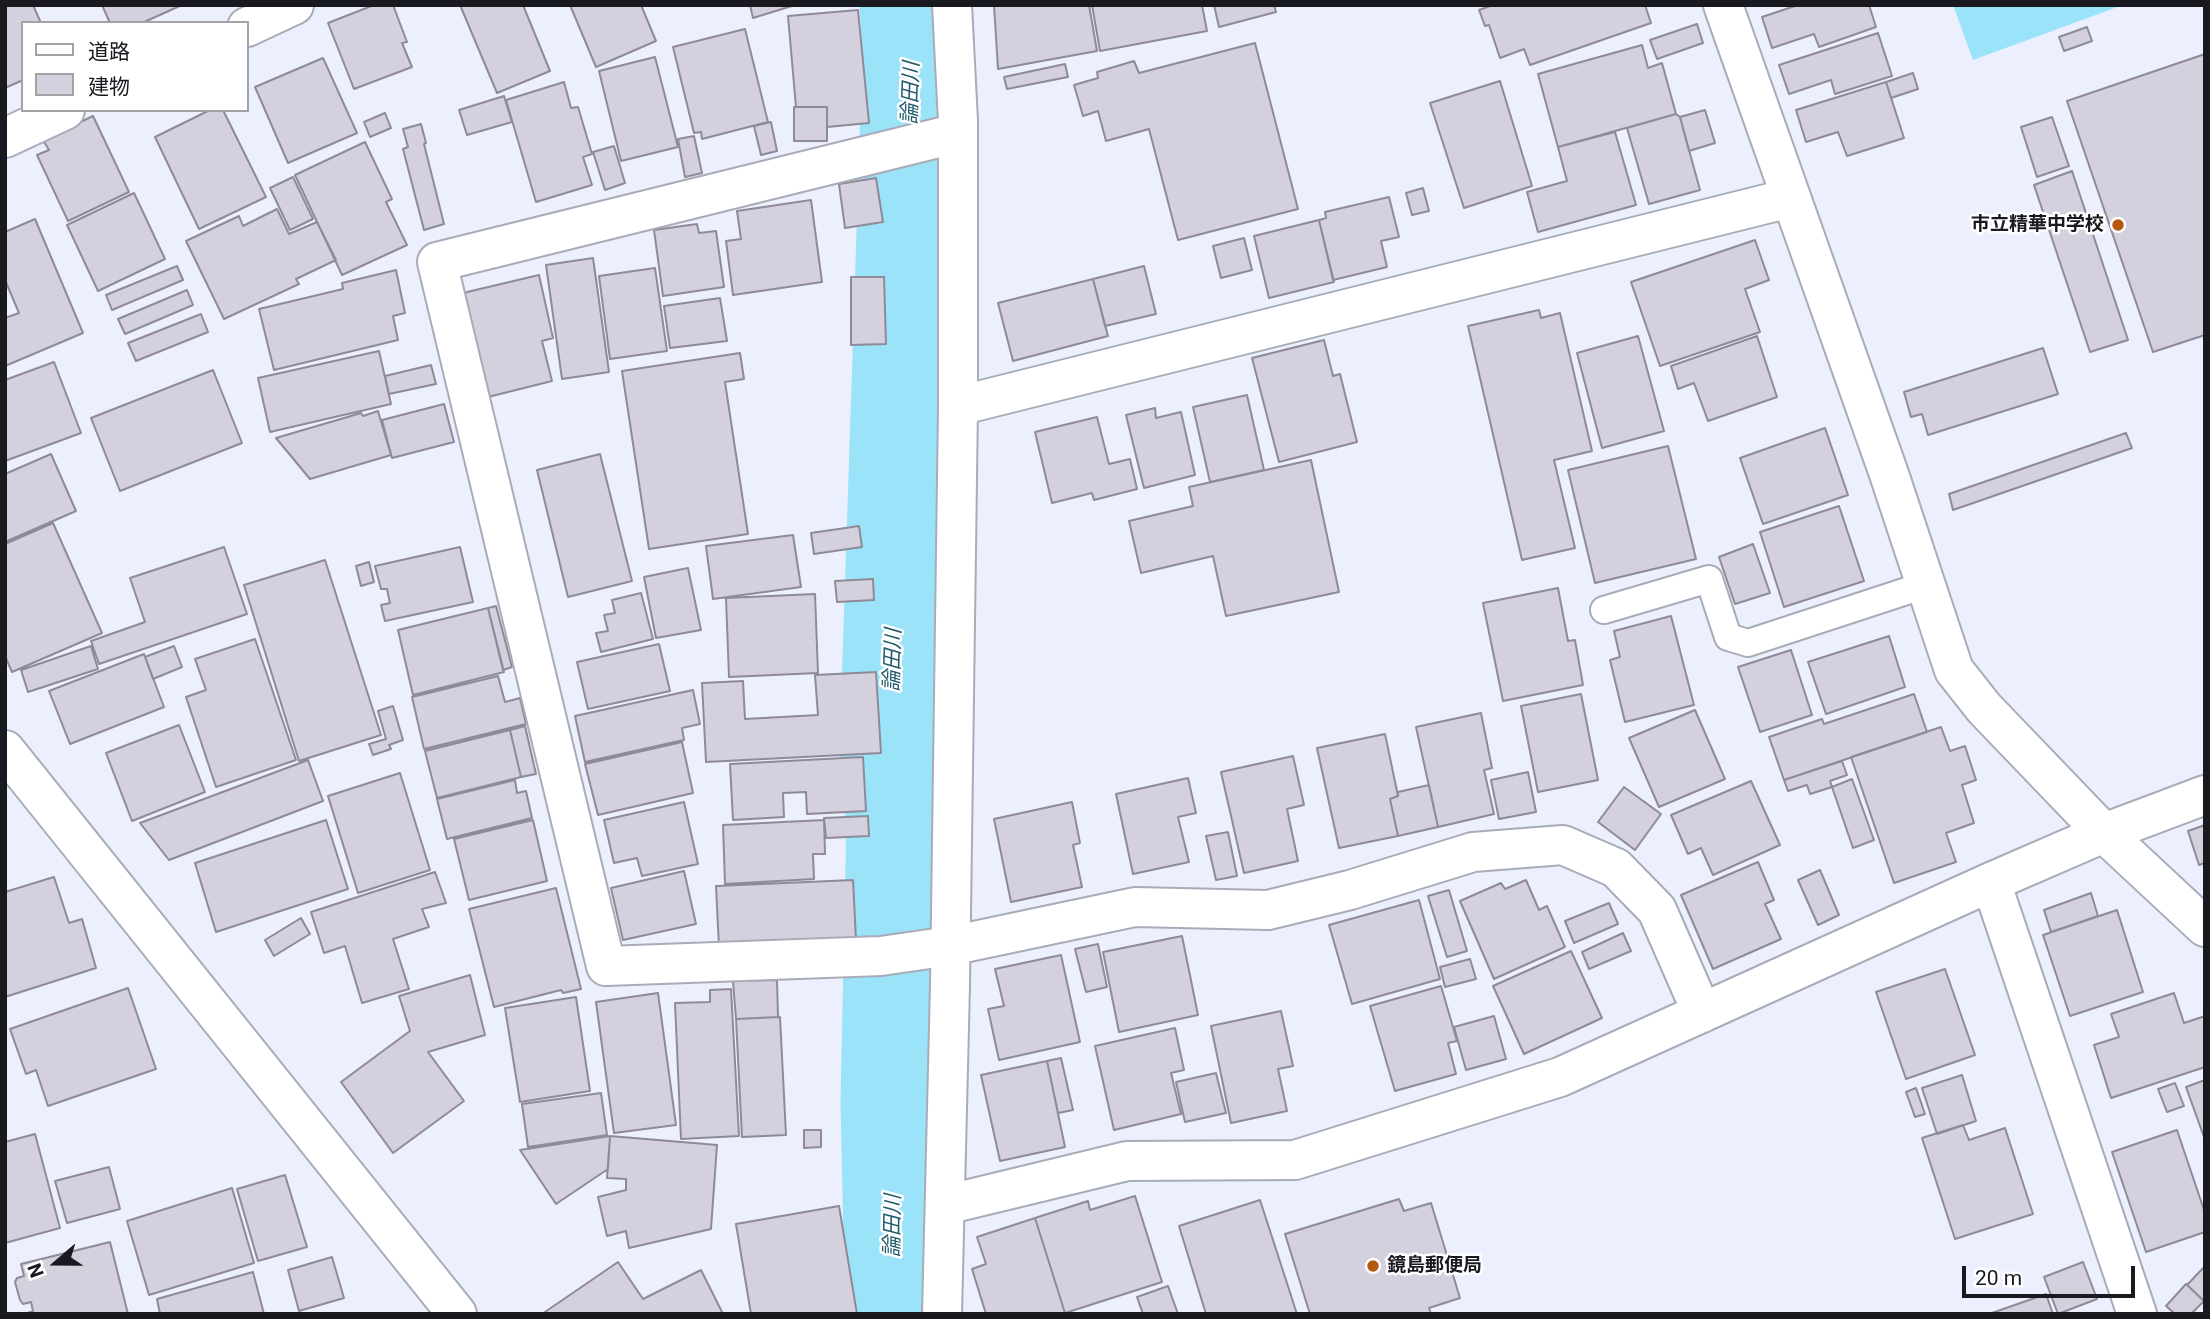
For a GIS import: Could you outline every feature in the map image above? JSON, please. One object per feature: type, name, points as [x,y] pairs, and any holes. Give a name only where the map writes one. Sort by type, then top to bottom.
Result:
[{"type":"street","points":[[248,27],[294,5]]},
{"type":"street","points":[[942,1314],[945,1205],[937,948],[958,406],[943,136],[952,5]]},
{"type":"street","points":[[1723,5],[1889,474],[1954,670],[1983,708],[2104,833],[2205,927]]},
{"type":"street","points":[[5,138],[61,112]]},
{"type":"street","points":[[943,136],[437,262],[606,966],[881,956],[937,948],[1135,906],[1268,910],[1350,890],[1473,852],[1563,845],[1616,868],[1657,910],[1702,1013]]},
{"type":"street","points":[[958,406],[1790,198]]},
{"type":"street","points":[[5,750],[457,1314]]},
{"type":"street","points":[[945,1205],[1126,1161],[1295,1160],[1560,1077],[1991,882],[2104,833],[2205,795]]},
{"type":"street","points":[[1991,882],[2137,1314]]},
{"type":"lane","points":[[1604,610],[1709,579],[1728,637],[1748,643],[1925,584]]},
{"type":"water","points":[[1953,5],[2123,5],[1973,60]]},
{"type":"building","points":[[5,5],[33,5],[40,21],[21,21],[21,81],[5,88]]},
{"type":"building","points":[[102,5],[182,5],[146,21],[109,21]]},
{"type":"building","points":[[374,5],[393,5],[407,42],[402,43],[412,67],[354,89],[328,23]]},
{"type":"building","points":[[460,5],[523,5],[550,71],[497,93]]},
{"type":"building","points":[[570,5],[641,5],[656,41],[596,67]]},
{"type":"building","points":[[750,5],[795,5],[753,18]]},
{"type":"building","points":[[994,5],[1089,5],[1097,51],[998,69]]},
{"type":"building","points":[[1092,5],[1202,5],[1207,31],[1100,51]]},
{"type":"building","points":[[1214,5],[1274,5],[1276,12],[1219,27]]},
{"type":"building","points":[[1493,5],[1645,5],[1651,23],[1530,65],[1524,49],[1500,58],[1489,25],[1485,26],[1479,10]]},
{"type":"building","points":[[1798,5],[1869,5],[1876,27],[1819,47],[1814,34],[1772,48],[1762,17]]},
{"type":"building","points":[[858,10],[869,123],[827,127],[827,107],[796,107],[788,16]]},
{"type":"building","points":[[1697,24],[1703,43],[1657,59],[1650,40]]},
{"type":"building","points":[[2087,27],[2092,41],[2064,51],[2059,37]]},
{"type":"building","points":[[745,29],[768,122],[702,139],[701,132],[694,133],[673,47]]},
{"type":"building","points":[[1878,33],[1892,76],[1835,94],[1831,80],[1789,94],[1779,65]]},
{"type":"building","points":[[1255,43],[1298,209],[1178,240],[1149,129],[1106,141],[1098,111],[1083,116],[1074,85],[1098,78],[1097,72],[1134,61],[1139,73]]},
{"type":"building","points":[[1642,45],[1648,68],[1662,63],[1676,114],[1558,147],[1538,74]]},
{"type":"building","points":[[2205,54],[2205,335],[2153,352],[2067,101]]},
{"type":"building","points":[[655,57],[678,147],[621,161],[599,71]]},
{"type":"building","points":[[323,58],[357,133],[288,163],[255,87]]},
{"type":"building","points":[[1065,64],[1068,77],[1007,89],[1004,77]]},
{"type":"building","points":[[1913,73],[1918,89],[1891,98],[1886,82]]},
{"type":"building","points":[[1500,81],[1532,186],[1464,208],[1430,103]]},
{"type":"building","points":[[564,82],[571,108],[578,107],[592,154],[583,157],[592,185],[536,202],[506,100]]},
{"type":"building","points":[[1886,82],[1904,138],[1847,156],[1838,132],[1806,142],[1796,110]]},
{"type":"building","points":[[504,96],[512,122],[467,135],[459,110]]},
{"type":"building","points":[[794,107],[827,107],[827,141],[794,141]]},
{"type":"building","points":[[1705,110],[1715,143],[1689,151],[1680,117]]},
{"type":"building","points":[[206,112],[224,112],[266,197],[199,229],[155,137]]},
{"type":"building","points":[[385,113],[391,128],[370,137],[364,122]]},
{"type":"building","points":[[1676,114],[1680,117],[1700,190],[1649,204],[1627,128]]},
{"type":"building","points":[[93,116],[129,192],[68,221],[37,155],[49,150],[43,140]]},
{"type":"building","points":[[2052,117],[2069,166],[2037,177],[2021,127]]},
{"type":"building","points":[[771,122],[777,151],[761,155],[754,126]]},
{"type":"building","points":[[421,124],[444,224],[424,230],[403,149],[408,147],[403,129]]},
{"type":"building","points":[[1615,132],[1636,205],[1538,232],[1527,192],[1567,181],[1558,147]]},
{"type":"building","points":[[694,136],[702,173],[685,177],[678,139]]},
{"type":"building","points":[[365,142],[392,199],[386,202],[407,245],[342,275],[295,175]]},
{"type":"building","points":[[614,146],[625,183],[605,190],[593,152]]},
{"type":"building","points":[[2072,171],[2128,340],[2090,352],[2034,185]]},
{"type":"building","points":[[293,177],[313,219],[290,230],[270,188]]},
{"type":"building","points":[[876,178],[883,222],[845,228],[839,184]]},
{"type":"building","points":[[1423,188],[1429,211],[1412,215],[1406,193]]},
{"type":"building","points":[[134,193],[165,259],[98,291],[67,225]]},
{"type":"building","points":[[1389,197],[1399,237],[1381,241],[1387,267],[1333,280],[1319,220],[1326,218],[1325,212]]},
{"type":"building","points":[[811,200],[822,282],[733,295],[726,241],[741,239],[737,211]]},
{"type":"building","points":[[277,209],[289,234],[317,222],[336,260],[296,279],[299,284],[224,319],[186,241],[239,216],[243,226]]},
{"type":"building","points":[[35,219],[83,333],[5,366],[5,318],[19,313],[5,280],[5,232]]},
{"type":"building","points":[[1319,220],[1334,282],[1269,298],[1254,236]]},
{"type":"building","points":[[697,224],[699,233],[716,231],[724,287],[663,296],[654,230]]},
{"type":"building","points":[[1244,238],[1252,270],[1221,278],[1213,246]]},
{"type":"building","points":[[1755,240],[1769,280],[1745,289],[1760,332],[1660,366],[1631,282]]},
{"type":"building","points":[[593,258],[609,372],[562,379],[546,265]]},
{"type":"building","points":[[177,266],[183,280],[112,310],[106,295]]},
{"type":"building","points":[[1144,266],[1156,314],[1105,326],[1093,279]]},
{"type":"building","points":[[655,268],[667,351],[610,359],[599,276]]},
{"type":"building","points":[[396,270],[405,313],[393,316],[398,340],[274,370],[259,309],[343,289],[342,283]]},
{"type":"building","points":[[539,275],[553,338],[542,341],[552,381],[488,397],[463,293]]},
{"type":"building","points":[[851,277],[884,277],[886,344],[851,345]]},
{"type":"building","points":[[1093,279],[1108,336],[1013,361],[998,303]]},
{"type":"building","points":[[187,290],[193,305],[125,334],[118,319]]},
{"type":"building","points":[[720,298],[727,341],[670,348],[664,306]]},
{"type":"building","points":[[1539,310],[1541,318],[1560,313],[1592,451],[1554,460],[1575,548],[1522,560],[1468,326]]},
{"type":"building","points":[[201,314],[208,332],[136,361],[128,343]]},
{"type":"building","points":[[1638,336],[1664,431],[1602,448],[1577,353]]},
{"type":"building","points":[[1757,336],[1777,397],[1708,421],[1694,383],[1678,389],[1671,366]]},
{"type":"building","points":[[1324,340],[1333,376],[1340,374],[1357,442],[1279,462],[1252,358]]},
{"type":"building","points":[[2043,348],[2058,394],[1928,435],[1922,414],[1911,417],[1904,392]]},
{"type":"building","points":[[379,351],[391,404],[270,432],[258,378]]},
{"type":"building","points":[[740,353],[744,379],[725,382],[748,534],[649,549],[622,371]]},
{"type":"building","points":[[54,362],[81,433],[5,461],[5,380]]},
{"type":"building","points":[[431,365],[436,384],[389,394],[385,376]]},
{"type":"building","points":[[213,370],[242,443],[120,491],[91,418]]},
{"type":"building","points":[[1247,395],[1264,470],[1210,482],[1193,407]]},
{"type":"building","points":[[444,404],[454,442],[392,458],[382,420]]},
{"type":"building","points":[[1155,408],[1156,418],[1181,412],[1195,475],[1144,488],[1126,415]]},
{"type":"building","points":[[378,411],[391,455],[310,479],[276,438],[361,413],[363,416]]},
{"type":"building","points":[[1097,417],[1109,464],[1130,459],[1137,489],[1094,500],[1092,493],[1052,503],[1035,432]]},
{"type":"building","points":[[1825,428],[1848,495],[1763,524],[1740,458]]},
{"type":"building","points":[[2126,433],[2132,448],[1953,510],[1949,494]]},
{"type":"building","points":[[1668,446],[1696,559],[1595,583],[1568,470]]},
{"type":"building","points":[[51,454],[76,511],[5,542],[5,474]]},
{"type":"building","points":[[600,454],[632,581],[568,597],[537,470]]},
{"type":"building","points":[[1311,460],[1339,592],[1226,616],[1213,556],[1141,573],[1129,521],[1193,506],[1189,487]]},
{"type":"building","points":[[1839,506],[1864,581],[1784,607],[1760,532]]},
{"type":"building","points":[[53,523],[102,633],[12,672],[5,656],[5,544]]},
{"type":"building","points":[[859,526],[862,547],[814,554],[811,533]]},
{"type":"building","points":[[793,535],[801,587],[713,599],[706,546]]},
{"type":"building","points":[[1753,544],[1770,593],[1735,604],[1719,557]]},
{"type":"building","points":[[224,547],[247,614],[99,664],[91,641],[145,622],[130,578]]},
{"type":"building","points":[[460,547],[473,602],[385,621],[381,605],[390,603],[387,589],[381,589],[375,566]]},
{"type":"building","points":[[325,560],[381,735],[299,761],[244,585]]},
{"type":"building","points":[[369,562],[374,582],[361,586],[356,566]]},
{"type":"building","points":[[688,568],[701,630],[656,638],[644,577]]},
{"type":"building","points":[[873,579],[874,600],[837,602],[835,581]]},
{"type":"building","points":[[1558,588],[1568,641],[1575,640],[1583,685],[1503,701],[1483,603]]},
{"type":"building","points":[[641,593],[653,639],[601,652],[596,633],[608,631],[604,615],[615,613],[612,600]]},
{"type":"building","points":[[815,594],[818,673],[729,677],[726,598]]},
{"type":"building","points":[[496,606],[512,667],[503,670],[488,608]]},
{"type":"building","points":[[488,608],[504,672],[413,695],[398,630]]},
{"type":"building","points":[[1671,616],[1694,705],[1625,722],[1610,660],[1620,657],[1614,631]]},
{"type":"building","points":[[1889,636],[1905,687],[1826,714],[1808,662]]},
{"type":"building","points":[[255,639],[296,760],[216,787],[186,697],[206,690],[195,659]]},
{"type":"building","points":[[659,644],[670,691],[588,709],[577,662]]},
{"type":"building","points":[[91,646],[98,669],[28,692],[21,670]]},
{"type":"building","points":[[174,646],[182,667],[153,679],[145,657]]},
{"type":"building","points":[[1791,650],[1812,715],[1760,732],[1738,667]]},
{"type":"building","points":[[144,654],[164,707],[70,744],[49,691]]},
{"type":"building","points":[[876,672],[881,753],[706,762],[702,683],[743,681],[745,719],[818,715],[815,675]]},
{"type":"building","points":[[498,676],[505,702],[520,698],[526,724],[424,749],[412,697]]},
{"type":"building","points":[[693,690],[700,724],[682,728],[684,740],[585,762],[575,716]]},
{"type":"building","points":[[1581,694],[1598,780],[1538,792],[1521,706]]},
{"type":"building","points":[[1914,694],[1927,732],[1784,780],[1769,737],[1822,719],[1824,724]]},
{"type":"building","points":[[393,706],[403,740],[389,745],[391,749],[373,755],[369,744],[386,739],[378,711]]},
{"type":"building","points":[[1695,710],[1725,779],[1659,807],[1629,738]]},
{"type":"building","points":[[1481,713],[1492,768],[1484,770],[1494,814],[1438,827],[1416,727]]},
{"type":"building","points":[[179,725],[205,792],[132,821],[106,753]]},
{"type":"building","points":[[525,726],[536,774],[521,777],[510,730]]},
{"type":"building","points":[[1941,727],[1950,751],[1965,746],[1976,780],[1962,785],[1974,823],[1946,833],[1956,862],[1894,883],[1851,757]]},
{"type":"building","points":[[510,730],[521,777],[437,798],[425,751]]},
{"type":"building","points":[[1385,734],[1398,796],[1390,799],[1398,836],[1339,848],[1317,748]]},
{"type":"building","points":[[682,742],[693,793],[598,815],[585,764]]},
{"type":"building","points":[[1293,756],[1304,805],[1287,809],[1298,861],[1244,873],[1221,772]]},
{"type":"building","points":[[863,757],[866,811],[807,814],[806,792],[783,793],[784,817],[733,820],[730,764]]},
{"type":"building","points":[[308,760],[323,801],[169,860],[140,823]]},
{"type":"building","points":[[1842,761],[1847,775],[1830,781],[1832,787],[1810,794],[1807,785],[1788,791],[1784,780]]},
{"type":"building","points":[[1528,772],[1536,812],[1499,819],[1491,780]]},
{"type":"building","points":[[400,773],[430,870],[358,893],[328,796]]},
{"type":"building","points":[[1188,778],[1196,813],[1178,817],[1189,862],[1133,874],[1116,794]]},
{"type":"building","points":[[1852,779],[1874,840],[1853,848],[1832,787]]},
{"type":"building","points":[[515,780],[517,793],[526,791],[532,818],[447,839],[437,799]]},
{"type":"building","points":[[1751,781],[1780,845],[1713,875],[1701,848],[1688,854],[1671,815]]},
{"type":"building","points":[[1429,785],[1438,827],[1398,836],[1390,799],[1398,796],[1398,792]]},
{"type":"building","points":[[1624,787],[1661,814],[1635,850],[1598,822]]},
{"type":"building","points":[[684,802],[698,864],[642,876],[637,858],[614,863],[604,820]]},
{"type":"building","points":[[1072,802],[1080,843],[1073,845],[1082,887],[1011,902],[994,819]]},
{"type":"building","points":[[868,816],[869,836],[826,838],[824,818]]},
{"type":"building","points":[[326,820],[348,889],[216,932],[195,863]]},
{"type":"building","points":[[533,820],[547,881],[469,900],[454,839]]},
{"type":"building","points":[[824,820],[825,854],[813,854],[814,879],[725,884],[723,825]]},
{"type":"building","points":[[2205,825],[2205,863],[2199,865],[2188,831]]},
{"type":"building","points":[[1228,832],[1237,876],[1216,880],[1206,836]]},
{"type":"building","points":[[1758,862],[1774,900],[1765,904],[1781,939],[1713,969],[1681,895]]},
{"type":"building","points":[[1820,870],[1839,915],[1818,925],[1798,880]]},
{"type":"building","points":[[684,871],[696,924],[623,940],[611,888]]},
{"type":"building","points":[[435,872],[446,903],[422,909],[429,927],[393,939],[409,989],[362,1003],[345,946],[324,953],[311,912]]},
{"type":"building","points":[[54,877],[69,923],[82,919],[96,968],[5,997],[5,892]]},
{"type":"building","points":[[853,880],[856,940],[719,947],[716,886]]},
{"type":"building","points":[[1526,880],[1539,910],[1547,906],[1565,947],[1494,979],[1460,901],[1501,883],[1505,889]]},
{"type":"building","points":[[556,888],[581,989],[563,993],[561,990],[494,1007],[469,909]]},
{"type":"building","points":[[1449,890],[1467,951],[1447,957],[1428,896]]},
{"type":"building","points":[[2091,893],[2098,916],[2051,932],[2044,910]]},
{"type":"building","points":[[1419,900],[1440,979],[1352,1004],[1329,925]]},
{"type":"building","points":[[1609,903],[1618,924],[1574,943],[1565,921]]},
{"type":"building","points":[[2117,910],[2143,992],[2070,1016],[2043,935]]},
{"type":"building","points":[[301,918],[310,934],[274,956],[265,940]]},
{"type":"building","points":[[1623,933],[1631,951],[1589,969],[1582,952]]},
{"type":"building","points":[[1182,936],[1198,1015],[1119,1032],[1103,952]]},
{"type":"building","points":[[1098,944],[1107,987],[1086,992],[1075,949]]},
{"type":"building","points":[[1571,951],[1602,1018],[1524,1054],[1493,986]]},
{"type":"building","points":[[1061,955],[1080,1042],[999,1060],[988,1009],[1004,1006],[995,969]]},
{"type":"building","points":[[1470,959],[1476,979],[1445,987],[1440,967]]},
{"type":"building","points":[[1945,969],[1975,1055],[1906,1079],[1876,992]]},
{"type":"building","points":[[470,975],[485,1035],[428,1052],[464,1101],[393,1153],[341,1082],[410,1031],[399,996]]},
{"type":"building","points":[[777,980],[778,1017],[736,1019],[733,981]]},
{"type":"building","points":[[1441,986],[1457,1041],[1448,1043],[1456,1074],[1395,1091],[1370,1006]]},
{"type":"building","points":[[128,988],[156,1069],[48,1106],[36,1070],[26,1074],[10,1029]]},
{"type":"building","points":[[731,989],[739,1136],[681,1139],[675,1003],[710,1002],[710,990]]},
{"type":"building","points":[[658,993],[676,1125],[614,1133],[596,1002]]},
{"type":"building","points":[[2174,993],[2184,1023],[2205,1016],[2205,1067],[2111,1098],[2094,1045],[2119,1037],[2111,1014]]},
{"type":"building","points":[[576,997],[590,1091],[520,1102],[505,1008]]},
{"type":"building","points":[[1281,1011],[1293,1066],[1278,1069],[1287,1111],[1231,1123],[1211,1026]]},
{"type":"building","points":[[1494,1016],[1506,1059],[1466,1070],[1454,1027]]},
{"type":"building","points":[[780,1017],[786,1135],[742,1137],[736,1019]]},
{"type":"building","points":[[1175,1028],[1184,1070],[1171,1073],[1181,1114],[1114,1130],[1095,1046]]},
{"type":"building","points":[[1061,1058],[1073,1110],[1058,1113],[1047,1061]]},
{"type":"building","points":[[1047,1061],[1065,1147],[1000,1161],[981,1075]]},
{"type":"building","points":[[1216,1073],[1226,1113],[1185,1122],[1176,1082]]},
{"type":"building","points":[[1962,1075],[1976,1121],[1937,1134],[1922,1088]]},
{"type":"building","points":[[2205,1080],[2205,1140],[2186,1087]]},
{"type":"building","points":[[2175,1083],[2184,1106],[2167,1112],[2158,1089]]},
{"type":"building","points":[[1916,1088],[1925,1114],[1915,1117],[1906,1092]]},
{"type":"building","points":[[601,1093],[607,1135],[528,1147],[522,1104]]},
{"type":"building","points":[[1963,1125],[1969,1140],[2005,1128],[2033,1214],[1955,1239],[1922,1138]]},
{"type":"building","points":[[804,1130],[821,1130],[821,1147],[804,1148]]},
{"type":"building","points":[[2177,1130],[2205,1213],[2205,1232],[2146,1252],[2112,1152]]},
{"type":"building","points":[[35,1134],[60,1228],[5,1243],[5,1142]]},
{"type":"building","points":[[610,1136],[608,1169],[556,1204],[520,1150]]},
{"type":"building","points":[[610,1136],[717,1145],[711,1229],[629,1248],[626,1231],[607,1236],[598,1197],[626,1190],[626,1179],[607,1178]]},
{"type":"building","points":[[109,1167],[120,1209],[67,1223],[55,1181]]},
{"type":"building","points":[[285,1175],[307,1247],[258,1261],[237,1189]]},
{"type":"building","points":[[232,1188],[254,1263],[149,1295],[127,1221]]},
{"type":"building","points":[[1135,1196],[1162,1282],[1065,1313],[1035,1218],[1088,1201],[1090,1210]]},
{"type":"building","name":"鏡島郵便局","points":[[1399,1199],[1404,1211],[1431,1203],[1460,1298],[1429,1308],[1431,1314],[1310,1314],[1285,1234]]},
{"type":"building","points":[[1260,1200],[1297,1314],[1206,1314],[1179,1226]]},
{"type":"building","points":[[839,1206],[857,1314],[751,1314],[736,1224]]},
{"type":"building","points":[[1035,1218],[1065,1313],[986,1314],[972,1269],[986,1264],[977,1237]]},
{"type":"building","points":[[110,1242],[128,1314],[25,1314],[33,1311],[31,1302],[23,1304],[20,1300],[15,1282],[17,1278],[24,1276],[21,1264]]},
{"type":"building","points":[[332,1257],[344,1298],[299,1311],[288,1270]]},
{"type":"building","points":[[618,1262],[643,1299],[701,1270],[723,1314],[542,1314]]},
{"type":"building","points":[[2083,1262],[2097,1299],[2058,1314],[2044,1277]]},
{"type":"building","points":[[2205,1266],[2205,1302],[2187,1285]]},
{"type":"building","points":[[253,1272],[264,1314],[160,1314],[157,1299]]},
{"type":"building","points":[[2186,1284],[2204,1301],[2191,1314],[2175,1314],[2166,1306]]},
{"type":"building","points":[[1168,1286],[1178,1314],[1143,1314],[1137,1297]]},
{"type":"building","points":[[2046,1294],[2053,1314],[1989,1314]]},
{"type":"waterway","name":"論田川","points":[[893,1314],[895,1240],[892,1102],[898,818],[890,779],[914,51],[911,5]]},
{"type":"place","name":"市立精華中学校","points":[[2118,225]]},
{"type":"place","name":"鏡島郵便局","points":[[1373,1266]]}]
